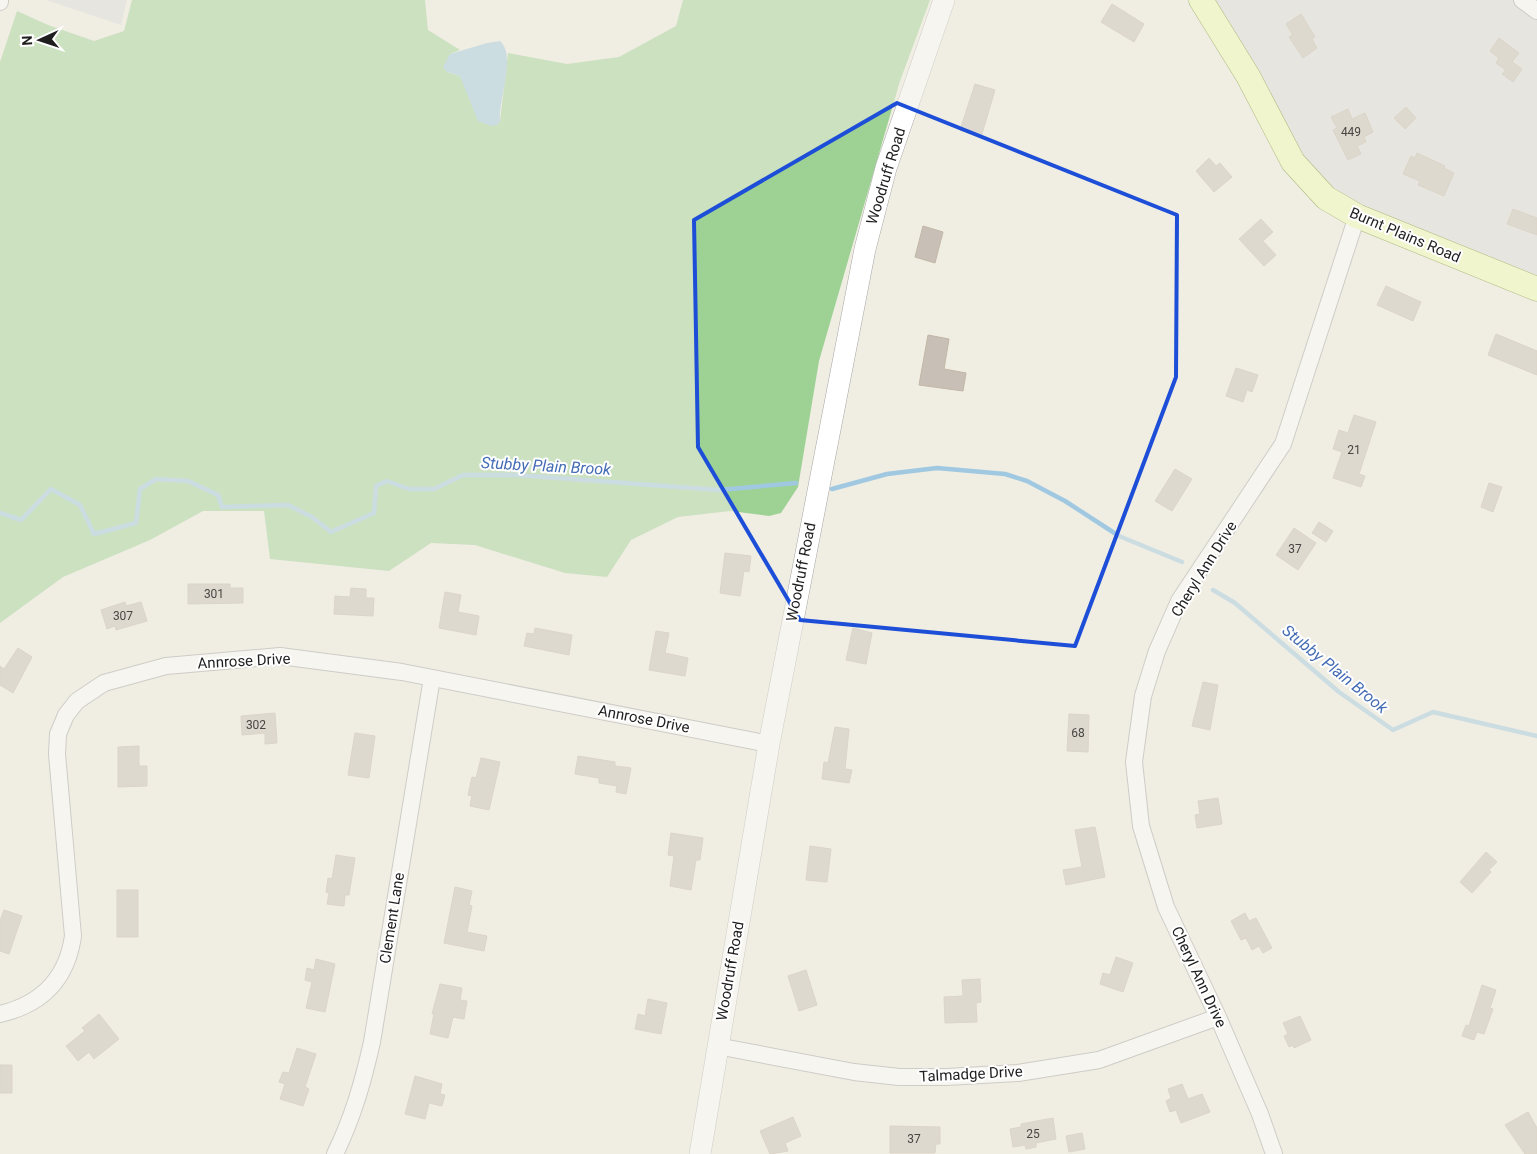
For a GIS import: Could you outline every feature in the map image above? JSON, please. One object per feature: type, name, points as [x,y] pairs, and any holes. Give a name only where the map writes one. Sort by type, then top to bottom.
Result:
[{"type":"main road","name":"Burnt Plains Road","points":[[1201,0],[1248,76],[1293,162],[1326,198],[1357,216],[1537,289]]},
{"type":"street","name":"Woodruff Road","points":[[700,1154],[769,744],[865,248],[886,168],[944,0]]},
{"type":"street","points":[[1522,0],[1537,11]]},
{"type":"street","name":"Cheryl Ann Drive","points":[[1274,1154],[1260,1114],[1218,1016],[1166,907],[1141,826],[1134,762],[1142,704],[1157,651],[1179,601],[1283,444],[1357,216]]},
{"type":"street","name":"Annrose Drive","points":[[0,1014],[24,1005],[49,988],[59,979],[71,953],[73,936],[57,744],[66,715],[85,694],[104,683],[166,666],[280,656],[432,678],[769,744]]},
{"type":"street","name":"Clement Lane","points":[[335,1154],[350,1122],[361,1090],[372,1042],[432,678]]},
{"type":"street","name":"Talmadge Drive","points":[[717,1046],[854,1072],[899,1077],[946,1078],[1018,1073],[1099,1060],[1218,1016]]},
{"type":"highlighted area","points":[[897,103],[1177,215],[1176,377],[1075,646],[800,620],[698,447],[694,220]]},
{"type":"shaded area","points":[[46,0],[127,0],[121,25]]},
{"type":"shaded area","points":[[1201,0],[1537,0],[1537,289],[1326,198]]},
{"type":"green space","points":[[132,0],[425,0],[428,30],[460,50],[450,54],[447,72],[460,76],[469,96],[500,121],[508,53],[567,64],[619,57],[676,26],[683,0],[930,0],[900,81],[819,361],[798,487],[781,513],[769,516],[730,511],[678,517],[631,540],[607,577],[565,573],[475,545],[431,543],[389,571],[270,559],[264,511],[203,511],[150,540],[63,577],[0,623],[0,62],[17,11],[48,25],[94,41],[124,31]]},
{"type":"water","points":[[500,41],[505,48],[507,57],[506,78],[500,121],[497,125],[491,126],[478,121],[460,76],[447,72],[443,67],[450,54]]},
{"type":"building","points":[[1112,4],[1144,24],[1134,42],[1101,22]]},
{"type":"building","points":[[1301,14],[1315,37],[1312,39],[1317,48],[1303,58],[1289,37],[1293,35],[1286,24]]},
{"type":"building","points":[[1499,38],[1519,53],[1512,62],[1522,69],[1513,82],[1502,74],[1506,70],[1496,63],[1499,58],[1490,51]]},
{"type":"building","points":[[975,84],[995,90],[981,137],[960,130]]},
{"type":"building","points":[[1406,107],[1416,118],[1405,129],[1394,118]]},
{"type":"building","points":[[1348,109],[1352,119],[1365,113],[1373,132],[1364,137],[1366,142],[1357,146],[1361,154],[1348,160],[1333,130],[1337,128],[1331,117]]},
{"type":"building","points":[[1417,153],[1445,166],[1444,168],[1454,173],[1444,196],[1418,185],[1420,181],[1403,174],[1411,156],[1415,158]]},
{"type":"building","points":[[1209,158],[1216,166],[1220,163],[1232,177],[1214,192],[1196,171]]},
{"type":"building","points":[[1513,209],[1537,218],[1537,235],[1507,224]]},
{"type":"building","points":[[1261,219],[1273,232],[1263,241],[1276,255],[1264,266],[1239,239]]},
{"type":"building","points":[[923,226],[943,232],[935,263],[915,257]]},
{"type":"building","points":[[1386,286],[1421,302],[1413,321],[1377,305]]},
{"type":"building","points":[[1496,334],[1537,351],[1537,375],[1488,355]]},
{"type":"building","points":[[928,335],[949,339],[944,369],[966,373],[963,391],[919,385]]},
{"type":"building","points":[[1236,368],[1258,375],[1252,392],[1247,390],[1243,402],[1226,396]]},
{"type":"building","points":[[1354,415],[1376,422],[1359,474],[1365,476],[1361,487],[1333,478],[1342,452],[1333,449],[1339,430],[1348,433]]},
{"type":"building","points":[[1175,469],[1192,479],[1172,511],[1155,501]]},
{"type":"building","points":[[1489,483],[1502,487],[1493,512],[1481,507]]},
{"type":"building","points":[[1319,522],[1333,531],[1326,542],[1312,533]]},
{"type":"building","points":[[1294,528],[1316,543],[1298,570],[1276,555]]},
{"type":"building","points":[[725,553],[751,556],[749,572],[744,571],[740,596],[720,593]]},
{"type":"building","points":[[188,584],[230,584],[230,588],[243,588],[243,603],[188,604]]},
{"type":"building","points":[[351,588],[366,589],[366,598],[374,598],[373,616],[334,614],[335,596],[350,597]]},
{"type":"building","points":[[445,592],[461,595],[458,612],[479,616],[476,635],[439,628]]},
{"type":"building","points":[[125,602],[126,606],[141,602],[147,621],[116,630],[115,626],[107,629],[101,610]]},
{"type":"building","points":[[535,628],[572,635],[569,655],[524,646],[527,633],[534,634]]},
{"type":"building","points":[[853,628],[872,633],[866,664],[846,660]]},
{"type":"building","points":[[656,631],[669,633],[665,653],[688,658],[685,676],[649,670]]},
{"type":"building","points":[[18,648],[32,657],[13,693],[0,685],[0,666],[4,669]]},
{"type":"building","points":[[1203,682],[1218,685],[1210,730],[1192,726]]},
{"type":"building","points":[[275,713],[277,743],[265,744],[265,733],[242,735],[241,716]]},
{"type":"building","points":[[1069,714],[1089,715],[1088,752],[1067,751]]},
{"type":"building","points":[[835,727],[849,729],[845,769],[852,770],[849,783],[822,779],[824,762],[828,763]]},
{"type":"building","points":[[355,733],[375,736],[369,778],[348,775]]},
{"type":"building","points":[[139,746],[139,766],[147,766],[147,786],[118,787],[118,747]]},
{"type":"building","points":[[578,756],[615,762],[615,766],[631,768],[626,794],[616,792],[617,786],[599,783],[599,778],[575,774]]},
{"type":"building","points":[[481,758],[500,762],[489,810],[470,806],[472,796],[468,795],[472,777],[476,778]]},
{"type":"building","points":[[1218,798],[1222,824],[1197,828],[1195,815],[1200,814],[1198,801]]},
{"type":"building","points":[[1095,827],[1105,877],[1066,885],[1063,870],[1082,867],[1075,830]]},
{"type":"building","points":[[671,833],[703,838],[700,860],[696,860],[691,890],[670,886],[674,856],[668,855]]},
{"type":"building","points":[[810,846],[831,849],[827,882],[806,880]]},
{"type":"building","points":[[1486,852],[1497,862],[1489,870],[1491,872],[1472,893],[1460,882]]},
{"type":"building","points":[[336,855],[355,858],[349,895],[345,895],[344,906],[327,904],[329,893],[326,892],[328,878],[332,879]]},
{"type":"building","points":[[455,887],[472,891],[469,905],[472,906],[467,932],[487,936],[484,951],[444,943]]},
{"type":"building","points":[[117,890],[138,890],[138,937],[117,937]]},
{"type":"building","points":[[4,910],[22,916],[9,954],[0,951],[0,921]]},
{"type":"building","points":[[1245,913],[1249,921],[1256,918],[1272,948],[1263,953],[1259,946],[1252,950],[1246,938],[1241,940],[1231,921]]},
{"type":"building","points":[[1116,957],[1133,963],[1123,992],[1100,984],[1103,973],[1110,975]]},
{"type":"building","points":[[316,959],[335,964],[325,1012],[306,1008],[312,982],[305,980],[307,968],[314,970]]},
{"type":"building","points":[[806,970],[817,1005],[799,1011],[788,976]]},
{"type":"building","points":[[980,979],[981,1002],[976,1003],[977,1022],[945,1023],[944,997],[963,996],[962,980]]},
{"type":"building","points":[[440,984],[462,988],[460,1000],[467,1001],[464,1019],[453,1017],[448,1038],[430,1034],[434,1014],[432,1014]]},
{"type":"building","points":[[1482,985],[1496,990],[1490,1008],[1493,1009],[1484,1034],[1477,1032],[1474,1040],[1462,1036],[1466,1025],[1469,1026]]},
{"type":"building","points":[[648,999],[667,1003],[661,1034],[635,1029],[638,1014],[645,1016]]},
{"type":"building","points":[[99,1014],[119,1039],[94,1059],[89,1052],[78,1061],[66,1046],[85,1031],[82,1028]]},
{"type":"building","points":[[1300,1016],[1311,1040],[1294,1048],[1293,1045],[1289,1047],[1284,1036],[1288,1034],[1283,1023]]},
{"type":"building","points":[[297,1048],[316,1054],[305,1087],[309,1089],[303,1106],[280,1099],[285,1084],[279,1082],[283,1072],[289,1073]]},
{"type":"building","points":[[0,1065],[12,1065],[12,1093],[0,1093]]},
{"type":"building","points":[[415,1076],[442,1084],[440,1094],[445,1095],[442,1106],[429,1103],[425,1119],[405,1114]]},
{"type":"building","points":[[1182,1084],[1188,1099],[1202,1094],[1210,1112],[1181,1123],[1176,1110],[1170,1112],[1166,1101],[1171,1098],[1168,1089]]},
{"type":"building","points":[[1528,1112],[1537,1128],[1537,1154],[1525,1154],[1505,1125]]},
{"type":"building","points":[[793,1117],[801,1136],[785,1143],[788,1151],[770,1154],[760,1131]]},
{"type":"building","points":[[1053,1118],[1056,1139],[1036,1143],[1036,1147],[1026,1149],[1025,1145],[1013,1147],[1010,1129],[1021,1127],[1021,1124]]},
{"type":"building","points":[[890,1126],[940,1127],[940,1144],[936,1144],[935,1153],[890,1153]]},
{"type":"building","points":[[1082,1133],[1085,1149],[1069,1152],[1066,1136]]},
{"type":"waterway","name":"Stubby Plain Brook","points":[[832,489],[887,474],[937,468],[1005,474],[1027,481],[1065,501],[1119,536],[1182,562]]},
{"type":"waterway","name":"Stubby Plain Brook","points":[[0,513],[21,520],[51,489],[80,505],[94,534],[136,523],[140,489],[156,479],[188,481],[218,495],[222,507],[288,505],[312,517],[331,532],[374,513],[376,486],[387,481],[409,489],[434,489],[463,475],[517,475],[719,490],[796,483]]},
{"type":"waterway","name":"Stubby Plain Brook","points":[[1213,590],[1235,603],[1339,692],[1393,730],[1433,712],[1537,736]]}]
